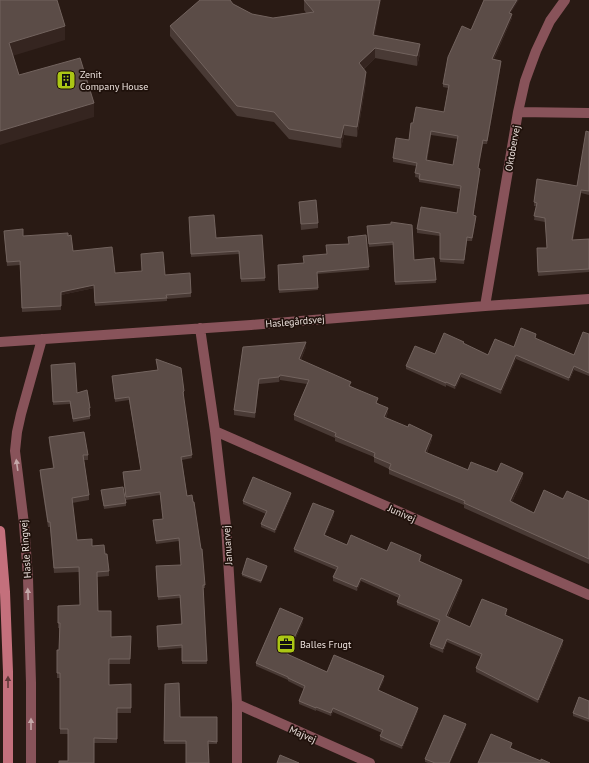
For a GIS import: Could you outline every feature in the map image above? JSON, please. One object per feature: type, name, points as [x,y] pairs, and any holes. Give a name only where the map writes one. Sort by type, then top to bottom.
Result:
[{"type":"main road","points":[[0,531],[5,592],[8,763]]},
{"type":"street","name":"Oktobervej","points":[[485,306],[518,112],[525,81],[536,51],[550,21],[565,0]]},
{"type":"street","points":[[518,112],[589,113]]},
{"type":"street","name":"Haslegårdsvej","points":[[0,342],[267,324],[589,299]]},
{"type":"street","name":"Januarvej","points":[[200,328],[215,431],[226,526],[237,704],[237,763]]},
{"type":"street","name":"Hasle Ringvej","points":[[31,763],[31,683],[28,585],[24,524],[15,451],[21,414],[42,339]]},
{"type":"street","name":"Junivej","points":[[215,431],[589,595]]},
{"type":"street","name":"Majvej","points":[[237,704],[370,763]]},
{"type":"building","points":[[0,0],[57,0],[65,26],[9,43],[19,75],[80,58],[94,103],[0,131]]},
{"type":"building","points":[[200,0],[230,0],[233,4],[252,14],[273,18],[314,12],[304,0],[380,0],[373,35],[420,44],[417,56],[375,48],[359,63],[366,72],[357,127],[344,125],[341,138],[289,129],[274,112],[237,106],[170,26]]},
{"type":"building","points":[[484,0],[517,0],[509,13],[512,14],[492,59],[501,61],[487,141],[483,140],[478,168],[480,169],[473,215],[476,216],[472,238],[467,237],[464,260],[440,259],[440,233],[417,229],[421,207],[457,213],[461,186],[419,179],[420,174],[415,173],[417,163],[393,158],[396,138],[409,140],[411,123],[413,123],[416,107],[444,112],[449,85],[443,84],[448,57],[462,26],[471,30]],"holes":[[[431,131],[458,136],[453,165],[426,160]]]},
{"type":"building","points":[[586,131],[589,132],[589,191],[581,190],[572,240],[589,239],[589,269],[538,272],[537,248],[547,248],[545,218],[534,216],[537,203],[534,202],[537,179],[577,186]]},
{"type":"building","points":[[316,200],[318,223],[301,224],[299,202]]},
{"type":"building","points":[[214,215],[216,238],[262,235],[265,278],[241,279],[239,251],[191,254],[189,217]]},
{"type":"building","points":[[391,222],[412,225],[414,260],[434,258],[436,280],[395,282],[393,242],[369,244],[367,226],[391,224]]},
{"type":"building","points":[[23,229],[23,236],[68,233],[68,236],[71,235],[73,251],[112,247],[115,273],[142,271],[141,254],[163,252],[165,275],[190,273],[191,293],[166,295],[167,298],[95,303],[94,285],[61,292],[61,306],[22,308],[20,261],[7,262],[4,231]]},
{"type":"building","points":[[366,235],[369,267],[317,272],[318,288],[279,290],[278,265],[304,263],[303,256],[327,254],[326,245],[349,244],[348,237]]},
{"type":"building","points":[[521,328],[536,334],[535,338],[574,355],[583,332],[589,334],[589,373],[574,366],[569,378],[516,355],[501,390],[461,373],[455,386],[406,366],[415,346],[435,354],[444,333],[488,355],[495,339],[514,347]]},
{"type":"building","points":[[306,342],[299,359],[351,382],[349,386],[378,398],[376,403],[388,408],[384,417],[408,427],[409,424],[432,435],[425,452],[468,470],[471,462],[497,472],[501,463],[523,473],[510,501],[534,513],[544,490],[563,499],[567,491],[589,501],[589,559],[464,503],[465,501],[389,469],[391,464],[374,457],[375,453],[335,436],[336,433],[294,415],[309,380],[280,375],[279,377],[259,379],[255,413],[234,410],[243,347]]},
{"type":"building","points":[[156,359],[181,368],[192,455],[181,457],[187,496],[192,495],[194,502],[202,549],[205,585],[203,585],[207,661],[182,661],[182,645],[158,647],[157,626],[182,624],[180,595],[158,597],[156,566],[181,565],[179,538],[156,541],[153,520],[163,519],[160,492],[126,497],[123,472],[141,470],[129,397],[115,399],[112,376],[158,370]]},
{"type":"building","points":[[75,363],[77,393],[87,390],[90,416],[73,419],[70,401],[53,402],[51,365]]},
{"type":"building","points":[[84,432],[88,455],[83,455],[89,495],[72,498],[77,540],[92,539],[92,546],[104,545],[105,554],[107,554],[109,571],[97,572],[98,611],[111,611],[111,637],[131,636],[130,659],[109,659],[109,685],[131,684],[131,708],[117,708],[117,739],[94,738],[94,763],[59,763],[59,761],[68,761],[68,729],[60,729],[60,673],[57,673],[57,650],[59,650],[60,623],[58,623],[58,606],[80,605],[79,567],[54,568],[50,522],[48,522],[40,470],[54,468],[49,437]]},
{"type":"building","points":[[253,477],[291,493],[275,530],[261,524],[267,511],[243,501]]},
{"type":"building","points":[[123,487],[126,503],[104,506],[101,490]]},
{"type":"building","points":[[313,503],[334,511],[324,535],[347,545],[351,535],[387,551],[391,542],[421,555],[419,561],[462,580],[446,616],[470,627],[482,599],[507,609],[505,615],[563,640],[538,700],[476,668],[482,654],[447,639],[443,649],[430,644],[440,620],[397,602],[400,595],[361,578],[357,587],[333,577],[338,567],[294,549]]},
{"type":"building","points":[[247,558],[267,566],[261,581],[242,574]]},
{"type":"building","points":[[280,608],[303,618],[287,654],[327,672],[334,655],[384,676],[378,690],[418,708],[402,746],[380,736],[383,730],[333,708],[331,713],[299,701],[305,686],[256,663]]},
{"type":"building","points":[[179,683],[180,717],[217,717],[217,742],[208,741],[209,763],[186,763],[186,741],[164,741],[165,684]]},
{"type":"building","points":[[579,697],[589,701],[589,719],[573,713]]},
{"type":"building","points":[[444,715],[466,724],[449,763],[435,763],[425,759]]},
{"type":"building","points":[[491,734],[512,743],[510,748],[541,761],[541,759],[550,763],[478,763]]},
{"type":"building","points":[[280,755],[299,763],[277,763]]},
{"type":"place","name":"Zenit Company House","points":[[66,80]]},
{"type":"place","name":"Balles Frugt","points":[[286,644]]}]
